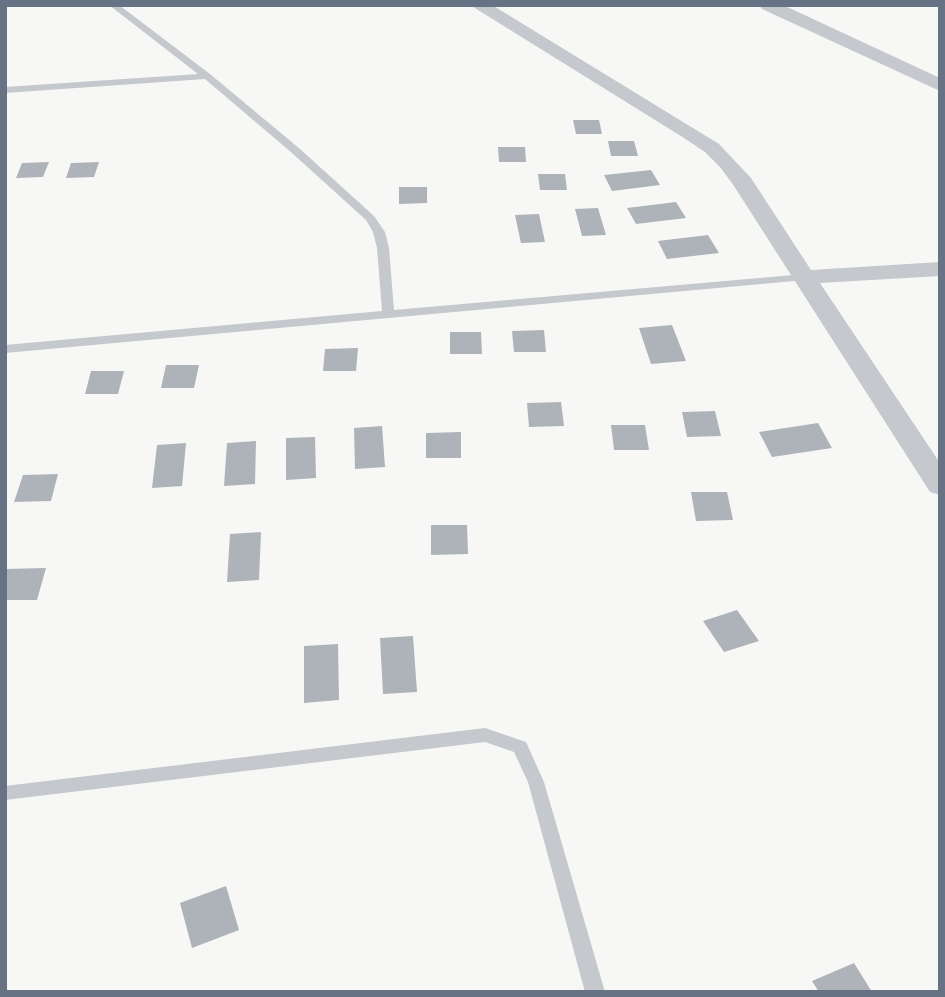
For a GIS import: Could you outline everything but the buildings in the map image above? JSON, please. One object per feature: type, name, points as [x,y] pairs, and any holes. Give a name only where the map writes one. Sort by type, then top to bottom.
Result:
[{"type":"street","points":[[479,5],[712,148],[743,183],[940,485]]},
{"type":"street","points":[[768,5],[940,85]]},
{"type":"street","points":[[805,277],[940,269]]},
{"type":"lane","points":[[113,5],[207,76],[370,218],[379,232],[383,248],[388,314]]},
{"type":"lane","points":[[5,90],[207,76]]},
{"type":"lane","points":[[5,349],[805,277]]},
{"type":"lane","points":[[5,793],[485,735],[520,747],[536,782],[595,992]]}]
